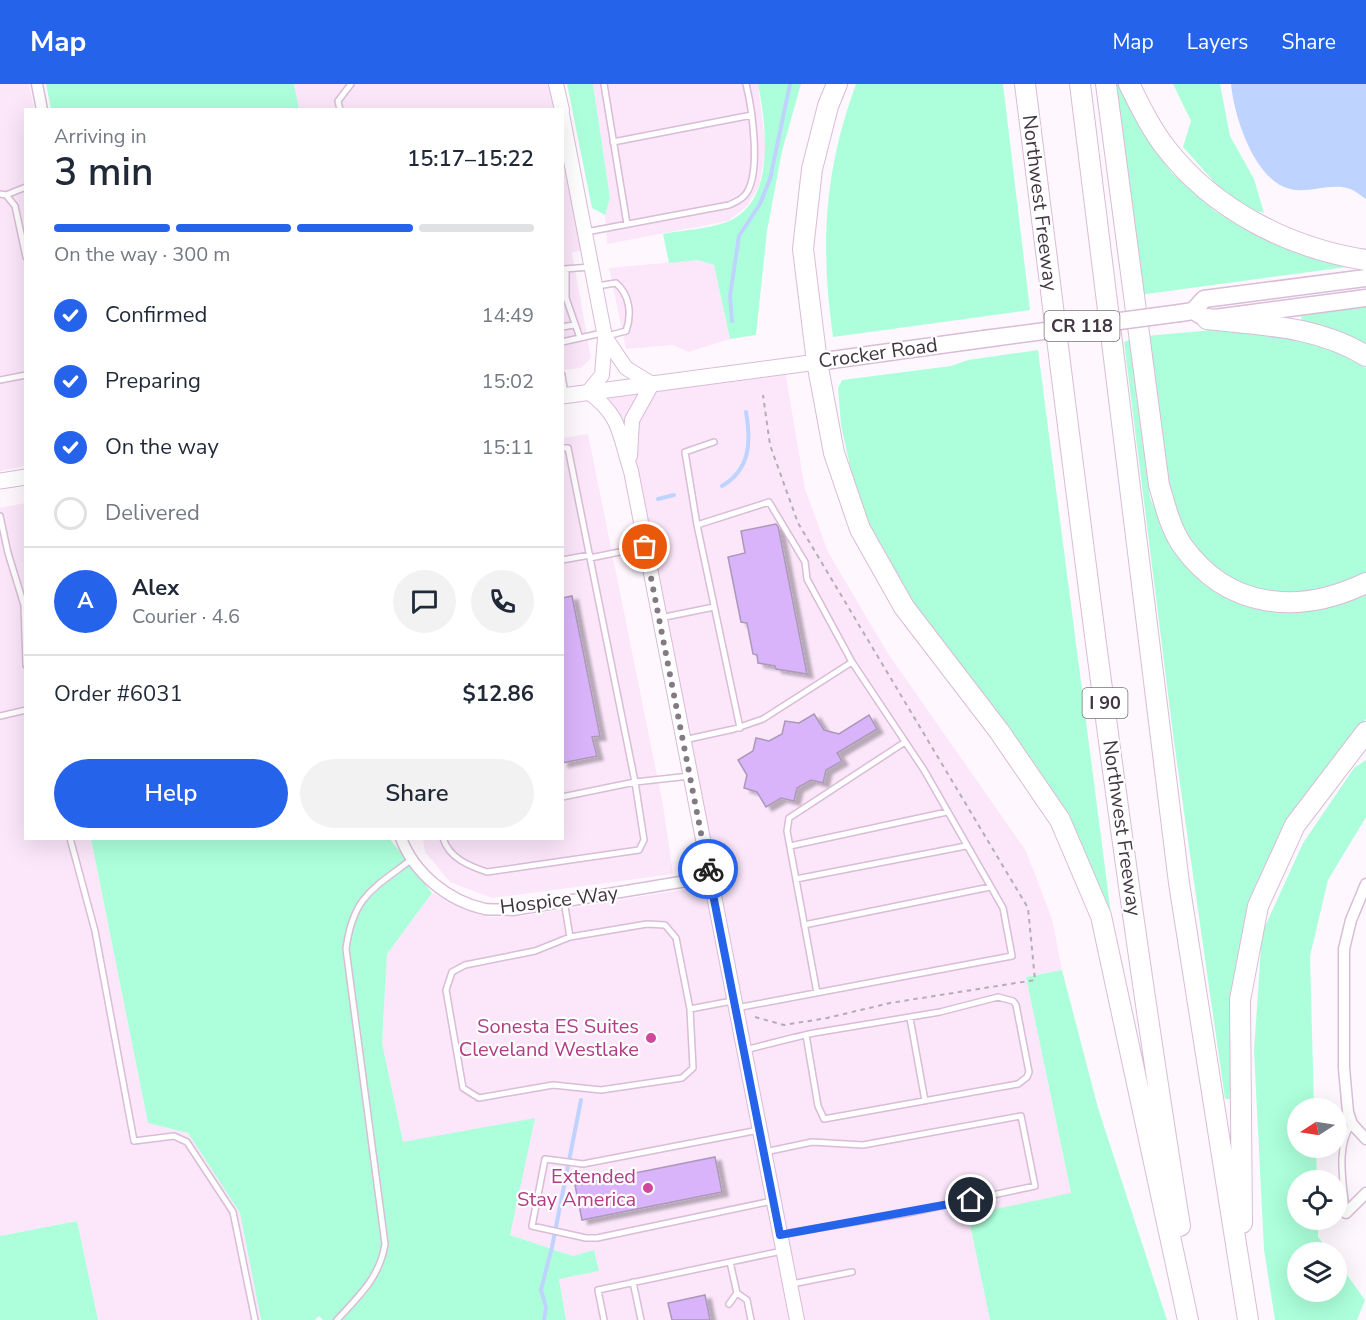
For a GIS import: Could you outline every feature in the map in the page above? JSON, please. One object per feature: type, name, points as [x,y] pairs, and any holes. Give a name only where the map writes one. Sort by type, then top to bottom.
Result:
[{"type":"highway","points":[[837,84],[828,106],[812,169],[803,249],[817,362],[834,453],[860,529],[904,607],[999,731],[1060,820],[1101,916],[1188,1320]]},
{"type":"highway","name":"Northwest Freeway","points":[[1025,84],[1149,1031],[1196,1320]]},
{"type":"highway","name":"I 90","points":[[1080,84],[1179,883],[1248,1320]]},
{"type":"highway","points":[[1106,84],[1159,485],[1168,518],[1182,545],[1206,571],[1238,593],[1259,600],[1305,602],[1329,598],[1366,583]]},
{"type":"highway","points":[[1129,84],[1165,147],[1192,177],[1224,204],[1254,222],[1308,247],[1366,260]]},
{"type":"highway","points":[[1193,314],[1326,336],[1366,356]]},
{"type":"highway","points":[[1242,1292],[1240,1000],[1258,906],[1295,825],[1366,732]]},
{"type":"main road","name":"Crocker Road","points":[[1193,314],[1204,299],[1366,278]]},
{"type":"main road","name":"Crocker Road","points":[[564,396],[984,339],[1193,314],[1366,298]]},
{"type":"main road","points":[[0,481],[24,477]]},
{"type":"street","points":[[37,84],[42,108]]},
{"type":"street","points":[[556,84],[562,108]]},
{"type":"street","points":[[564,124],[605,335],[602,375],[588,392],[606,404],[614,415],[631,471],[797,1320]]},
{"type":"street","points":[[605,335],[626,368],[652,384],[631,425],[631,471]]},
{"type":"street","name":"Hospice Way","points":[[402,840],[412,859],[441,888],[456,898],[485,909],[513,910],[710,877]]},
{"type":"street","points":[[1366,884],[1351,920],[1344,949],[1344,1068],[1348,1112],[1352,1124],[1366,1139]]},
{"type":"street","points":[[1347,1212],[1366,1193]]},
{"type":"lane","points":[[340,108],[338,101],[350,84]]},
{"type":"lane","points":[[604,84],[627,224]]},
{"type":"lane","points":[[586,232],[729,205],[746,194],[752,181],[754,132],[747,84]]},
{"type":"lane","points":[[613,142],[752,115]]},
{"type":"lane","points":[[24,188],[3,194],[15,206],[24,248]]},
{"type":"lane","points":[[579,338],[565,302],[564,268],[593,267]]},
{"type":"lane","points":[[564,342],[626,332],[631,319],[625,291],[616,283],[596,286]]},
{"type":"lane","points":[[564,326],[574,324]]},
{"type":"lane","points":[[0,380],[24,375]]},
{"type":"lane","points":[[714,442],[685,452],[697,525],[740,728]]},
{"type":"lane","points":[[444,840],[450,852],[458,858],[487,872],[639,850],[644,840],[635,782],[568,448],[564,448]]},
{"type":"lane","points":[[690,1009],[817,993],[1012,957],[1003,908],[905,742],[852,662],[807,579],[805,562],[769,502],[697,525]]},
{"type":"lane","points":[[0,516],[8,553],[24,605]]},
{"type":"lane","points":[[564,560],[645,547]]},
{"type":"lane","points":[[659,619],[714,607]]},
{"type":"lane","points":[[683,741],[740,728],[763,718],[852,662]]},
{"type":"lane","points":[[0,716],[24,710]]},
{"type":"lane","points":[[817,993],[787,831],[789,818],[905,742]]},
{"type":"lane","points":[[564,797],[635,782],[690,776]]},
{"type":"lane","points":[[790,846],[947,812]]},
{"type":"lane","points":[[71,840],[95,931],[134,1141],[174,1136],[187,1142],[232,1212],[255,1320]]},
{"type":"lane","points":[[796,879],[966,846]]},
{"type":"lane","points":[[337,1320],[374,1280],[382,1262],[385,1244],[346,949],[350,923],[364,895],[412,859]]},
{"type":"lane","points":[[804,925],[990,887]]},
{"type":"lane","points":[[564,901],[570,937]]},
{"type":"lane","points":[[647,924],[665,925],[676,938],[690,1009],[693,1068],[682,1078],[601,1090],[553,1085],[478,1098],[464,1089],[446,990],[452,972],[465,965],[535,951],[570,937],[647,924]]},
{"type":"lane","points":[[744,1051],[806,1035],[910,1018],[998,997],[1007,998],[1016,1005],[1029,1065],[1027,1077],[1018,1084],[824,1119],[818,1106],[806,1035]]},
{"type":"lane","points":[[910,1018],[925,1101]]},
{"type":"lane","points":[[764,1152],[813,1142],[863,1145],[1021,1116],[1035,1186],[908,1214],[780,1235]]},
{"type":"lane","points":[[1343,1170],[1342,1145],[1345,1134],[1352,1124]]},
{"type":"lane","points":[[759,1130],[583,1164],[545,1159],[532,1226],[597,1238],[774,1201]]},
{"type":"lane","points":[[604,1320],[598,1290],[783,1251]]},
{"type":"lane","points":[[730,1262],[737,1293],[747,1300],[751,1320]]},
{"type":"lane","points":[[790,1284],[852,1272]]},
{"type":"lane","points":[[633,1282],[641,1320]]},
{"type":"lane","points":[[729,1304],[737,1293]]},
{"type":"path","points":[[755,1017],[784,1025],[827,1018],[890,1002],[1035,980],[1028,908],[798,523],[770,445],[763,395]]},
{"type":"shaded area","points":[[0,84],[29,84],[34,108],[24,108],[24,466],[0,471]]},
{"type":"shaded area","points":[[294,84],[550,84],[555,108],[299,108]]},
{"type":"shaded area","points":[[593,84],[758,84],[766,150],[759,186],[747,206],[728,221],[607,244],[605,215],[610,198]]},
{"type":"shaded area","points":[[564,155],[583,250],[572,253],[591,358],[581,368],[564,370]]},
{"type":"shaded area","points":[[698,260],[714,265],[730,339],[689,352],[673,345],[626,349],[609,268]]},
{"type":"shaded area","points":[[785,371],[805,489],[828,552],[887,652],[1026,851],[1052,919],[1062,970],[1026,977],[1071,1194],[968,1215],[990,1320],[566,1320],[559,1279],[573,1256],[510,1235],[403,1143],[382,1043],[387,954],[432,893],[461,907],[490,917],[523,916],[704,886],[609,396]]},
{"type":"shaded area","points":[[588,434],[663,805],[673,874],[492,898],[450,882],[425,852],[423,840],[564,840],[564,438]]},
{"type":"shaded area","points":[[24,503],[24,840],[91,840],[148,1123],[188,1133],[240,1213],[261,1320],[98,1320],[77,1221],[0,1236],[0,508]]},
{"type":"green space","points":[[46,84],[294,84],[299,108],[51,108]]},
{"type":"green space","points":[[567,84],[593,84],[610,198],[605,215],[592,208]]},
{"type":"green space","points":[[758,84],[801,84],[782,151],[767,231],[756,335],[730,339],[714,265],[698,260],[669,263],[663,234],[727,222],[743,212],[754,198],[761,180],[765,140]]},
{"type":"green space","points":[[856,84],[1003,84],[1030,310],[833,337],[827,271],[828,209],[837,147]]},
{"type":"green space","points":[[1111,84],[1121,84],[1142,130],[1172,173],[1215,211],[1262,237],[1347,261],[1347,267],[1139,295]]},
{"type":"green space","points":[[1173,84],[1220,84],[1230,136],[1254,179],[1264,213],[1235,205],[1183,147],[1191,121]]},
{"type":"green space","points":[[1366,306],[1366,347],[1303,325],[1301,316]]},
{"type":"green space","points":[[1212,330],[1302,336],[1342,353],[1366,368],[1366,573],[1356,580],[1335,589],[1314,593],[1279,593],[1254,589],[1239,584],[1217,570],[1201,556],[1179,525],[1164,471],[1146,336]]},
{"type":"green space","points":[[1129,340],[1150,498],[1175,553],[1220,593],[1249,606],[1306,612],[1334,604],[1366,590],[1366,719],[1316,781],[1262,876],[1232,1099],[1225,1099],[1174,742],[1124,342]]},
{"type":"green space","points":[[1038,350],[1111,914],[1099,887],[891,578],[857,499],[841,425],[838,388],[842,380],[951,366],[968,360]]},
{"type":"green space","points":[[1366,760],[1366,817],[1328,880],[1310,956],[1314,1098],[1287,1098],[1287,1158],[1316,1158],[1317,1170],[1287,1170],[1287,1230],[1318,1230],[1318,1237],[1322,1242],[1287,1242],[1287,1302],[1347,1302],[1347,1275],[1365,1300],[1357,1320],[1275,1320],[1264,1250],[1254,1051],[1262,933],[1303,843],[1354,768]]},
{"type":"green space","points":[[91,840],[391,840],[432,893],[387,954],[382,1043],[403,1142],[535,1118],[510,1235],[573,1256],[594,1250],[599,1271],[559,1279],[566,1320],[323,1320],[319,1316],[315,1320],[261,1320],[240,1213],[188,1133],[148,1123]]},
{"type":"green space","points":[[1062,970],[1098,1108],[1167,1320],[990,1320],[968,1215],[1071,1193],[1026,977]]},
{"type":"green space","points":[[77,1221],[98,1320],[0,1320],[0,1236]]},
{"type":"water","points":[[1231,84],[1366,84],[1366,199],[1343,187],[1297,190],[1277,183],[1256,160],[1248,145],[1236,113]]},
{"type":"building","points":[[776,524],[807,674],[776,669],[775,666],[758,663],[757,655],[753,654],[747,623],[741,622],[728,557],[745,553],[741,531]]},
{"type":"building","points":[[572,596],[600,736],[592,737],[597,756],[564,763],[564,598]]},
{"type":"building","points":[[814,714],[824,730],[839,734],[869,715],[877,729],[837,753],[842,761],[826,770],[823,783],[811,780],[797,788],[794,801],[781,798],[766,807],[757,792],[744,788],[747,775],[738,760],[753,751],[756,738],[769,741],[782,734],[785,721],[799,723]]},
{"type":"building","name":"Extended Stay America","points":[[715,1157],[722,1192],[582,1220],[575,1185]]},
{"type":"building","points":[[705,1295],[710,1320],[672,1320],[668,1303]]},
{"type":"waterway","points":[[732,321],[730,296],[739,236],[760,204],[770,179],[790,84]]},
{"type":"waterway","points":[[722,486],[739,471],[747,454],[746,412]]},
{"type":"waterway","points":[[658,499],[674,495]]},
{"type":"waterway","points":[[544,1320],[546,1307],[541,1290],[552,1247],[581,1100]]},
{"type":"way so far","points":[[645,547],[708,869]]},
{"type":"place","name":"Sonesta ES Suites Cleveland Westlake","points":[[651,1038]]},
{"type":"place","name":"Extended Stay America","points":[[648,1188]]},
{"type":"route","points":[[708,869],[780,1235],[908,1214],[971,1200]]}]
